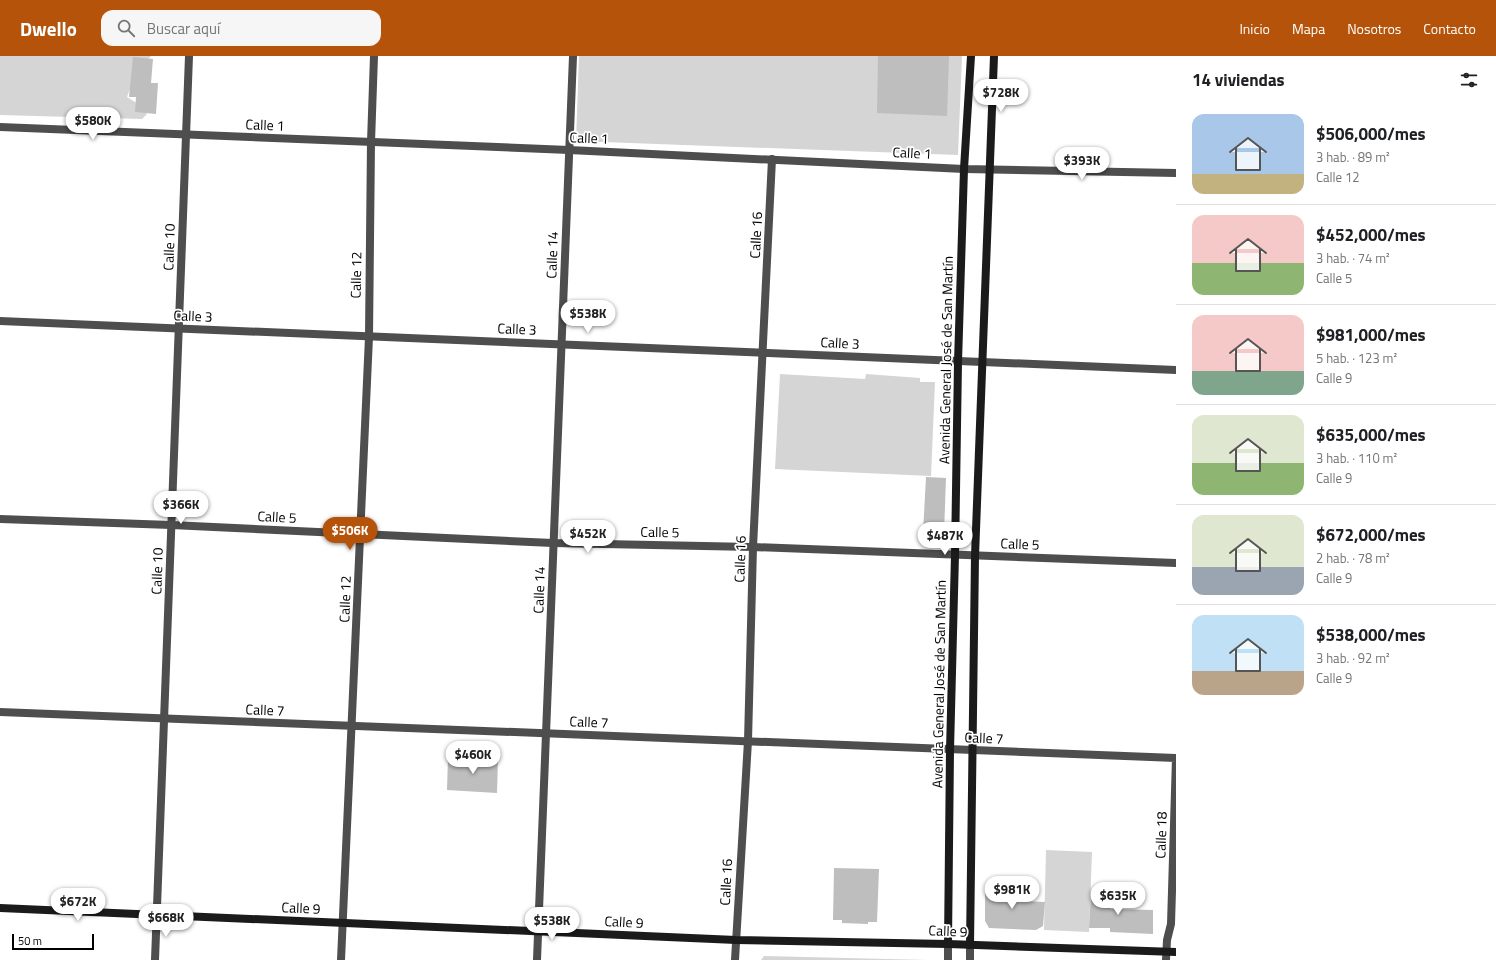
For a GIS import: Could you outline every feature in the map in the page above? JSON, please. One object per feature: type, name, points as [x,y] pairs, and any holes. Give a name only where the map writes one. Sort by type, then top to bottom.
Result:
[{"type":"main road","name":"Avenida General José de San Martín","points":[[948,944],[950,750],[958,362],[964,169],[971,56]]},
{"type":"main road","points":[[970,945],[975,556],[994,56]]},
{"type":"main road","name":"Calle 9","points":[[0,908],[736,940],[948,944],[1166,956],[1176,952]]},
{"type":"street","name":"Calle 10","points":[[155,960],[189,56]]},
{"type":"street","name":"Calle 12","points":[[341,960],[369,337],[371,142],[374,56]]},
{"type":"street","name":"Calle 14","points":[[537,960],[573,56]]},
{"type":"street","name":"Calle 1","points":[[0,127],[569,150],[964,169],[1176,173]]},
{"type":"street","name":"Calle 16","points":[[735,960],[748,741],[753,547],[772,159]]},
{"type":"street","name":"Calle 3","points":[[0,321],[369,337],[561,343],[958,362],[1176,370]]},
{"type":"street","name":"Calle 5","points":[[0,519],[360,533],[554,543],[753,547],[1176,563]]},
{"type":"street","name":"Calle 7","points":[[0,712],[1176,758]]},
{"type":"street","name":"Calle 18","points":[[1166,956],[1167,940],[1171,924],[1176,758]]},
{"type":"street","name":"Avenida General José de San Martín","points":[[948,944],[948,960]]},
{"type":"street","points":[[970,945],[970,960]]},
{"type":"shaded area","points":[[0,56],[151,56],[135,75],[127,97],[143,107],[147,114],[142,119],[0,115]]},
{"type":"shaded area","points":[[579,56],[962,56],[958,155],[576,141]]},
{"type":"shaded area","points":[[780,374],[865,379],[866,374],[920,378],[920,382],[935,382],[931,476],[775,469]]},
{"type":"shaded area","points":[[1046,850],[1092,852],[1089,932],[1044,930]]},
{"type":"shaded area","points":[[764,956],[929,960],[761,960]]},
{"type":"building","points":[[878,56],[949,56],[947,116],[877,113]]},
{"type":"building","points":[[133,57],[153,59],[151,83],[158,83],[156,114],[135,112],[136,97],[129,97]]},
{"type":"building","points":[[926,477],[946,478],[944,534],[923,533]]},
{"type":"building","points":[[448,757],[498,759],[497,793],[447,790]]},
{"type":"building","points":[[834,868],[879,869],[877,922],[868,922],[868,924],[842,923],[842,920],[833,920]]},
{"type":"building","points":[[985,887],[1018,888],[1018,901],[1045,902],[1043,926],[1036,930],[989,928],[985,921]]},
{"type":"building","points":[[1091,891],[1111,892],[1111,909],[1153,910],[1153,934],[1110,932],[1110,928],[1089,928]]}]
